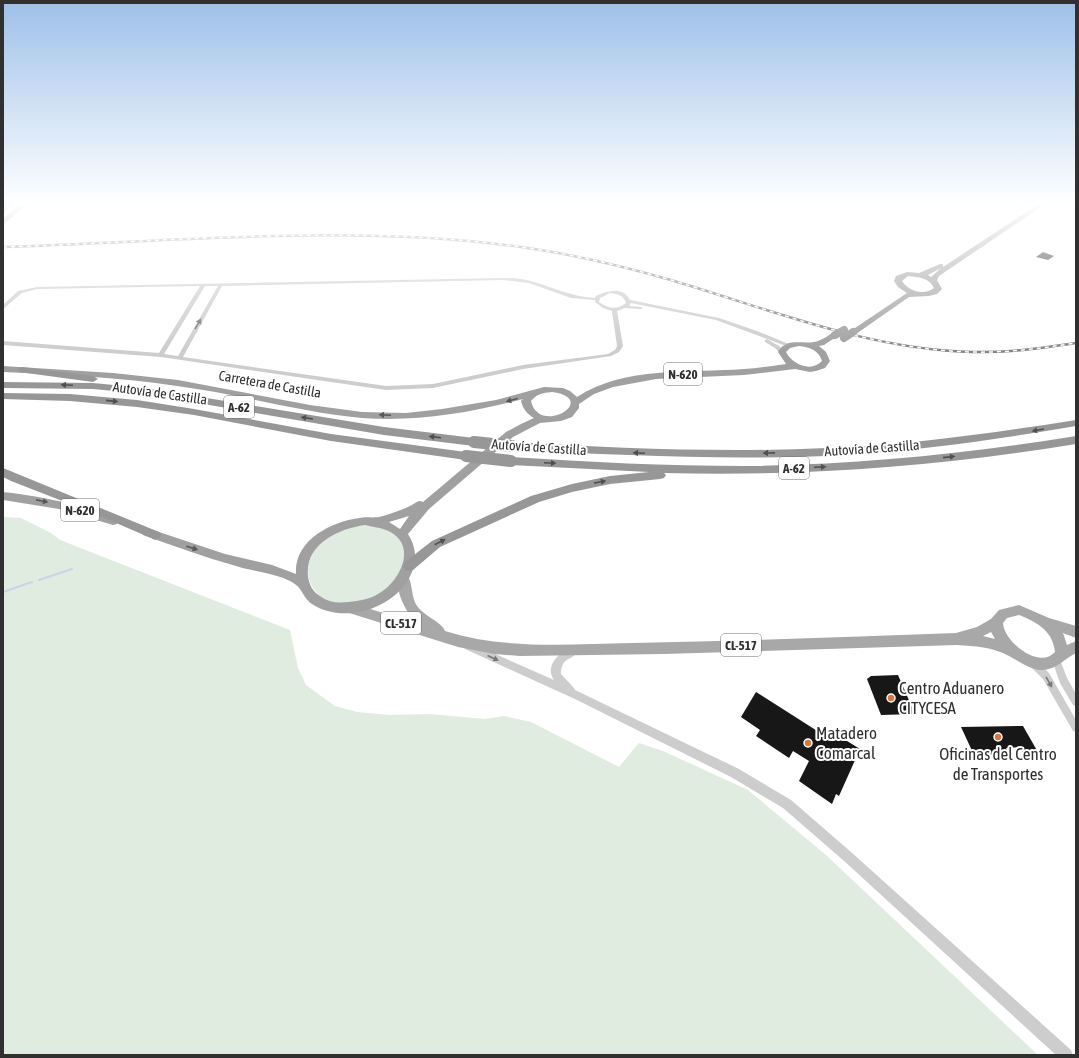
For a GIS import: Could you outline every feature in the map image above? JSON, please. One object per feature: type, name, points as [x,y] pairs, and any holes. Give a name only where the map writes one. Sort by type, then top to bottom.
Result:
[{"type":"highway","name":"N-620","points":[[824,353],[836,338],[901,291],[902,286],[898,281],[902,276],[920,275],[930,272],[960,252]]},
{"type":"highway","points":[[933,280],[936,275],[970,252]]},
{"type":"highway","name":"N-620","points":[[809,345],[853,332],[907,295],[917,293],[928,294],[936,291],[938,286],[933,280],[920,275]]},
{"type":"highway","points":[[902,286],[917,293]]},
{"type":"highway","name":"N-620","points":[[512,432],[527,409],[526,401],[531,394],[543,389],[550,388],[563,391],[573,391],[632,375],[657,371],[745,367],[771,363],[782,355],[783,348],[788,345],[809,345],[824,353],[826,361],[821,367],[809,369],[796,366],[788,362],[782,355]]},
{"type":"highway","name":"N-620","points":[[402,535],[411,520],[432,500],[472,468],[512,432],[530,422],[544,419],[562,418],[569,414],[574,408],[574,403],[588,393],[636,379],[659,376],[746,372],[796,366]]},
{"type":"highway","name":"Carretera de Castilla","points":[[3,368],[108,375],[171,382],[316,408],[387,416],[456,411],[493,405],[531,394]]},
{"type":"highway","points":[[22,370],[144,386],[204,398],[230,405]]},
{"type":"highway","name":"Autovía de Castilla","points":[[3,385],[48,384],[138,390],[384,431],[512,446],[652,453],[718,454],[828,452],[935,444],[1020,433],[1076,423]]},
{"type":"highway","points":[[563,391],[568,394],[574,403]]},
{"type":"highway","name":"Autovía de Castilla","points":[[3,396],[79,398],[136,403],[182,410],[294,432],[379,445],[511,461],[656,468],[778,469],[946,458],[1036,447],[1076,440]]},
{"type":"highway","points":[[527,409],[534,415],[544,419]]},
{"type":"highway","points":[[410,566],[436,544],[527,502],[572,488],[610,480],[650,476],[778,469]]},
{"type":"highway","points":[[3,472],[155,535]]},
{"type":"highway","name":"N-620","points":[[3,496],[28,498],[67,506],[230,560],[284,573],[296,578],[303,584],[309,594],[320,603],[334,607],[350,608],[366,605],[381,599],[394,590],[404,579],[410,566],[411,554],[408,544],[402,535],[395,529],[377,522],[364,521],[338,527],[326,533],[316,541],[308,551],[303,562],[301,573],[303,584]]},
{"type":"highway","name":"N-620","points":[[377,522],[406,513],[432,500]]},
{"type":"main road","name":"CL-517","points":[[404,579],[408,604],[413,612],[424,622],[455,640]]},
{"type":"main road","name":"CL-517","points":[[350,608],[455,640],[504,649],[580,649],[957,639],[986,642],[1012,651],[1032,661],[1045,663],[1076,647]]},
{"type":"main road","name":"CL-517","points":[[1012,651],[996,632],[995,623],[999,615],[1007,611],[1019,610],[1076,632]]},
{"type":"main road","name":"CL-517","points":[[1045,621],[1056,632],[1062,643],[1059,657]]},
{"type":"main road","name":"CL-517","points":[[957,639],[995,623]]},
{"type":"street","points":[[3,308],[16,294],[33,288],[503,279],[522,280],[566,296],[596,300],[604,307],[614,309],[625,306],[673,313],[714,322],[765,340],[773,344],[782,355]]},
{"type":"street","points":[[161,355],[204,284]]},
{"type":"street","points":[[179,358],[221,284]]},
{"type":"street","points":[[596,300],[600,294],[615,292],[624,295],[628,301],[717,319],[788,345]]},
{"type":"street","points":[[625,306],[628,301]]},
{"type":"street","points":[[3,343],[161,355],[363,386],[386,388],[433,386],[523,367],[609,355],[617,351],[620,346],[614,309]]},
{"type":"street","points":[[455,640],[580,697],[735,773],[787,804],[847,856],[1066,1055]]},
{"type":"street","points":[[580,649],[564,656],[558,662],[556,676],[563,684],[580,697]]},
{"type":"street","points":[[1059,657],[1063,680],[1076,702]]},
{"type":"street","points":[[1032,661],[1046,676],[1076,728]]},
{"type":"green space","points":[[3,517],[21,518],[51,533],[60,540],[290,630],[298,668],[306,685],[335,706],[357,712],[389,715],[429,714],[485,719],[504,716],[531,722],[619,767],[639,743],[663,751],[748,790],[826,855],[1038,1055],[3,1055]]},
{"type":"green space","points":[[362,525],[380,527],[394,534],[399,539],[403,546],[404,554],[399,578],[378,596],[367,600],[346,604],[327,600],[318,594],[309,579],[308,569],[314,551],[330,536],[340,531]]},
{"type":"building","points":[[1042,252],[1054,256],[1048,260],[1036,257]]},
{"type":"building","name":"Centro Aduanero CITYCESA","points":[[898,675],[915,714],[881,715],[867,679],[871,676]]},
{"type":"building","name":"Matadero Comarcal","points":[[756,692],[822,734],[826,728],[860,749],[839,796],[836,794],[832,804],[799,781],[809,761],[793,751],[789,758],[756,736],[760,730],[741,717]]},
{"type":"building","name":"Oficinas del Centro de Transportes","points":[[1023,726],[1039,754],[1024,755],[1020,747],[1006,748],[1009,754],[974,755],[961,727]]},
{"type":"waterway","points":[[39,580],[72,569]]},
{"type":"waterway","points":[[3,592],[32,582]]},
{"type":"railway","points":[[553,252],[615,265],[671,280],[820,326],[896,344],[934,350],[999,352],[1076,343]]},
{"type":"place","name":"Centro Aduanero CITYCESA","points":[[891,698]]},
{"type":"place","name":"Oficinas del Centro de Transportes","points":[[998,737]]},
{"type":"place","name":"Matadero Comarcal","points":[[808,743]]}]
